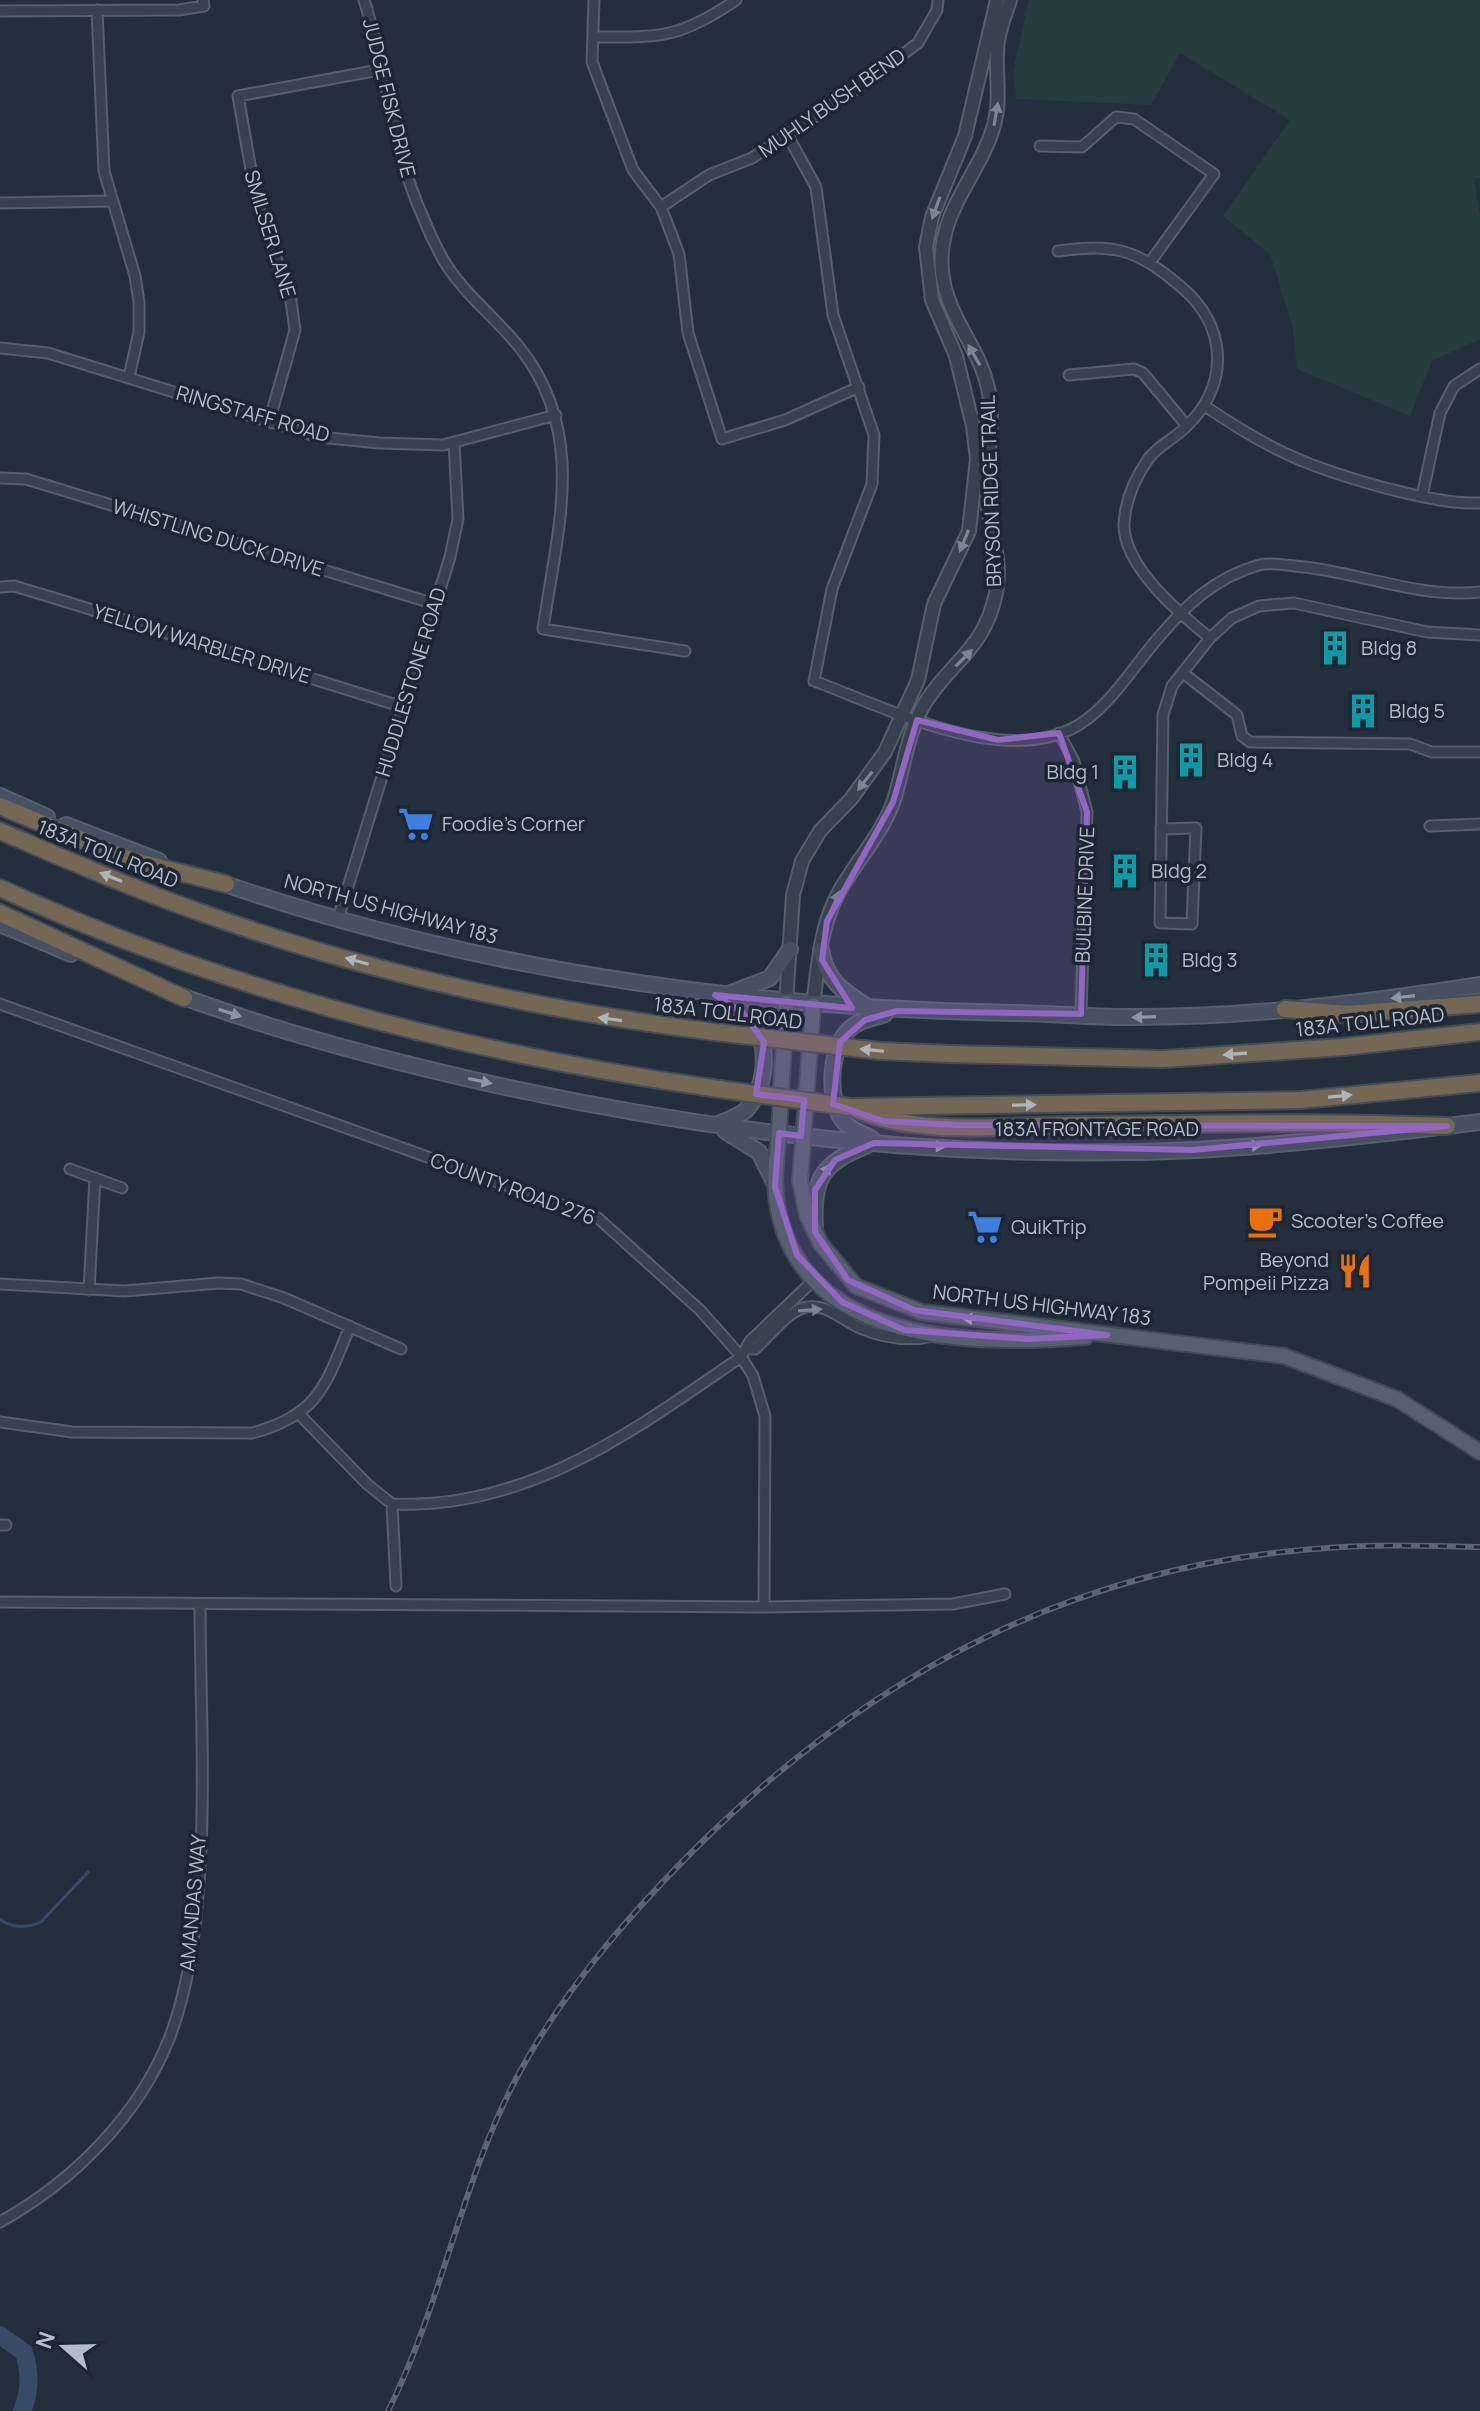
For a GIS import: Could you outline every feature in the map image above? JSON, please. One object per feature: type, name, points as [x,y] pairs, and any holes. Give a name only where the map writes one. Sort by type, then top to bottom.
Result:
[{"type":"highway","points":[[0,806],[130,860],[226,884]]},
{"type":"highway","name":"183A TOLL ROAD","points":[[0,831],[192,910],[356,961],[486,995],[587,1015],[880,1051],[1163,1059],[1343,1047],[1480,1032]]},
{"type":"highway","points":[[0,888],[156,954],[327,1006],[494,1048],[602,1071],[851,1107],[1301,1100],[1480,1083]]},
{"type":"highway","points":[[0,913],[184,998]]},
{"type":"highway","points":[[1285,1009],[1347,1014],[1480,1004]]},
{"type":"highway","points":[[851,1107],[883,1121],[956,1125],[1370,1123],[1447,1126]]},
{"type":"main road","name":"NORTH US HIGHWAY 183","points":[[0,796],[138,853],[338,919],[558,972],[813,1005],[800,1181],[815,1232],[828,1255],[856,1286],[914,1310],[1107,1335],[1208,1344],[1284,1356],[1397,1399],[1480,1452]]},
{"type":"main road","points":[[0,924],[184,998],[422,1069],[622,1112],[714,1125],[753,1145],[768,1165],[775,1187]]},
{"type":"main road","points":[[720,995],[770,978],[790,949]]},
{"type":"main road","points":[[821,950],[825,969],[837,987],[872,1009]]},
{"type":"main road","points":[[813,1005],[897,1011],[1132,1017],[1285,1009],[1480,985]]},
{"type":"main road","points":[[714,1125],[735,1117],[755,1096],[762,1071],[764,1042],[743,1013],[720,995]]},
{"type":"main road","name":"NORTH US HIGHWAY 183","points":[[786,1003],[775,1187],[786,1232],[815,1279],[858,1312],[892,1327],[936,1335],[1028,1339],[1107,1335]]},
{"type":"main road","points":[[878,1143],[853,1129],[839,1113],[833,1096],[836,1054],[840,1042],[854,1025],[897,1011]]},
{"type":"main road","name":"183A FRONTAGE ROAD","points":[[714,1125],[878,1143],[1012,1150],[1193,1150],[1400,1134],[1480,1122]]},
{"type":"main road","points":[[815,1232],[814,1196],[819,1178],[835,1160],[878,1143]]},
{"type":"main road","points":[[815,1279],[856,1286]]},
{"type":"street","name":"JUDGE FISK DRIVE","points":[[364,0],[384,69],[406,175],[445,263],[538,372],[556,415],[564,459],[563,490],[543,629],[685,651]]},
{"type":"street","points":[[594,0],[592,62],[633,170],[661,207],[679,254],[688,333],[722,439],[795,417],[859,387]]},
{"type":"street","points":[[594,37],[658,37],[698,25],[736,0]]},
{"type":"street","name":"MUHLY BUSH BEND","points":[[661,207],[709,175],[752,158],[788,136],[918,43],[937,10],[938,0]]},
{"type":"street","name":"BRYSON RIDGE TRAIL","points":[[786,1003],[793,895],[809,846],[870,776],[904,714],[918,680],[934,604],[962,548],[972,517],[977,459],[973,426],[956,356],[932,300],[926,247],[932,217],[969,123],[997,0]]},
{"type":"street","name":"BRYSON RIDGE TRAIL","points":[[813,1005],[821,950],[838,894],[870,846],[893,802],[917,720],[947,674],[974,648],[987,622],[996,591],[997,555],[987,497],[993,428],[989,389],[948,303],[942,268],[950,215],[995,123],[998,42],[1010,0]]},
{"type":"street","points":[[0,11],[179,10],[204,3]]},
{"type":"street","points":[[97,10],[104,171],[135,276],[139,302],[139,332],[129,377]]},
{"type":"street","name":"SMILSER LANE","points":[[269,422],[290,357],[295,330],[291,301],[257,204],[238,96],[384,69]]},
{"type":"street","points":[[1040,146],[1082,147],[1116,117],[1134,119],[1214,174],[1151,261]]},
{"type":"street","points":[[788,136],[816,187],[833,315],[874,435],[872,484],[832,589],[814,681],[917,720],[998,740],[1024,741],[1059,733],[1085,721],[1111,695],[1179,613],[1217,581],[1262,563],[1316,567],[1448,596],[1480,592]]},
{"type":"street","points":[[0,203],[112,201]]},
{"type":"street","points":[[1058,251],[1094,246],[1123,249],[1151,261],[1191,295],[1213,325],[1220,358],[1217,379],[1205,406],[1187,426],[1151,456],[1128,492],[1124,529],[1138,567],[1179,613],[1210,638]]},
{"type":"street","name":"RINGSTAFF ROAD","points":[[0,348],[48,353],[319,437],[443,445],[556,415]]},
{"type":"street","points":[[1069,375],[1134,369],[1143,373],[1187,426]]},
{"type":"street","points":[[1422,496],[1440,413],[1454,386],[1480,369]]},
{"type":"street","points":[[1205,406],[1254,440],[1289,458],[1331,473],[1456,504],[1480,503]]},
{"type":"street","name":"HUDDLESTONE ROAD","points":[[338,919],[458,519],[454,442]]},
{"type":"street","name":"WHISTLING DUCK DRIVE","points":[[0,478],[26,479],[435,604]]},
{"type":"street","name":"YELLOW WARBLER DRIVE","points":[[0,587],[14,586],[403,707]]},
{"type":"street","points":[[1161,829],[1196,828],[1192,924],[1160,923],[1161,829],[1163,715],[1172,686],[1210,638],[1232,618],[1259,606],[1294,603],[1427,632],[1480,635]]},
{"type":"street","points":[[1183,673],[1237,715],[1242,736],[1250,742],[1410,744],[1432,752],[1480,752]]},
{"type":"street","name":"BULBINE DRIVE","points":[[1059,733],[1074,761],[1087,812],[1081,1014]]},
{"type":"street","points":[[1430,826],[1480,824]]},
{"type":"street","name":"COUNTY ROAD 276","points":[[0,1004],[598,1218],[744,1353],[765,1416],[764,1607]]},
{"type":"street","points":[[70,1169],[122,1188]]},
{"type":"street","points":[[89,1290],[95,1178]]},
{"type":"street","points":[[744,1353],[750,1341],[815,1279]]},
{"type":"street","points":[[0,1284],[125,1291],[241,1284],[401,1349]]},
{"type":"street","points":[[300,1415],[367,1484],[392,1504],[472,1500],[582,1461],[617,1442],[744,1353],[755,1349],[795,1312],[810,1307],[827,1310],[874,1333],[917,1340],[936,1335]]},
{"type":"street","points":[[0,1422],[72,1432],[252,1433],[278,1426],[300,1415],[320,1393],[350,1326]]},
{"type":"street","points":[[392,1504],[396,1586]]},
{"type":"street","points":[[0,1602],[200,1606],[764,1607],[953,1604],[1005,1594]]},
{"type":"street","name":"AMANDAS WAY","points":[[0,2222],[58,2185],[103,2140],[150,2077],[170,2036],[187,1976],[198,1875],[200,1606]]},
{"type":"highlighted area","points":[[917,720],[998,740],[1059,733],[1087,812],[1081,1014],[897,1011],[865,1020],[840,1042],[833,1104],[883,1121],[956,1125],[1447,1126],[1193,1150],[874,1143],[835,1160],[815,1190],[815,1232],[848,1280],[914,1310],[1107,1335],[1028,1339],[904,1330],[842,1302],[797,1255],[775,1187],[779,1133],[801,1136],[804,1100],[756,1094],[764,1042],[743,1013],[715,995],[852,1008],[822,960],[827,921],[893,802]]},
{"type":"green space","points":[[1029,0],[1480,0],[1480,177],[1474,179],[1480,215],[1480,339],[1432,361],[1410,416],[1297,369],[1292,324],[1270,254],[1223,216],[1290,120],[1180,53],[1151,105],[1016,99],[1013,71]]},
{"type":"waterway","points":[[0,1919],[20,1926],[41,1922],[88,1872]]},
{"type":"waterway","points":[[0,2335],[24,2352],[29,2382],[22,2411]]},
{"type":"railway","points":[[388,2411],[423,2328],[481,2158],[517,2077],[536,2044],[579,1981],[627,1921],[706,1838],[773,1777],[842,1723],[915,1676],[990,1635],[1069,1602],[1151,1576],[1237,1558],[1346,1547],[1480,1547]]},
{"type":"place","name":"Bldg 8","points":[[1335,648]]},
{"type":"place","name":"Bldg 5","points":[[1363,711]]},
{"type":"place","name":"Bldg 4","points":[[1191,760]]},
{"type":"place","name":"Bldg 1","points":[[1125,772]]},
{"type":"place","name":"Foodie’s Corner","points":[[416,824]]},
{"type":"place","name":"Bldg 2","points":[[1125,871]]},
{"type":"place","name":"Bldg 3","points":[[1156,960]]},
{"type":"place","name":"Scooter's Coffee","points":[[1265,1221]]},
{"type":"place","name":"QuikTrip","points":[[985,1227]]},
{"type":"place","name":"Beyond Pompeii Pizza","points":[[1355,1271]]}]
